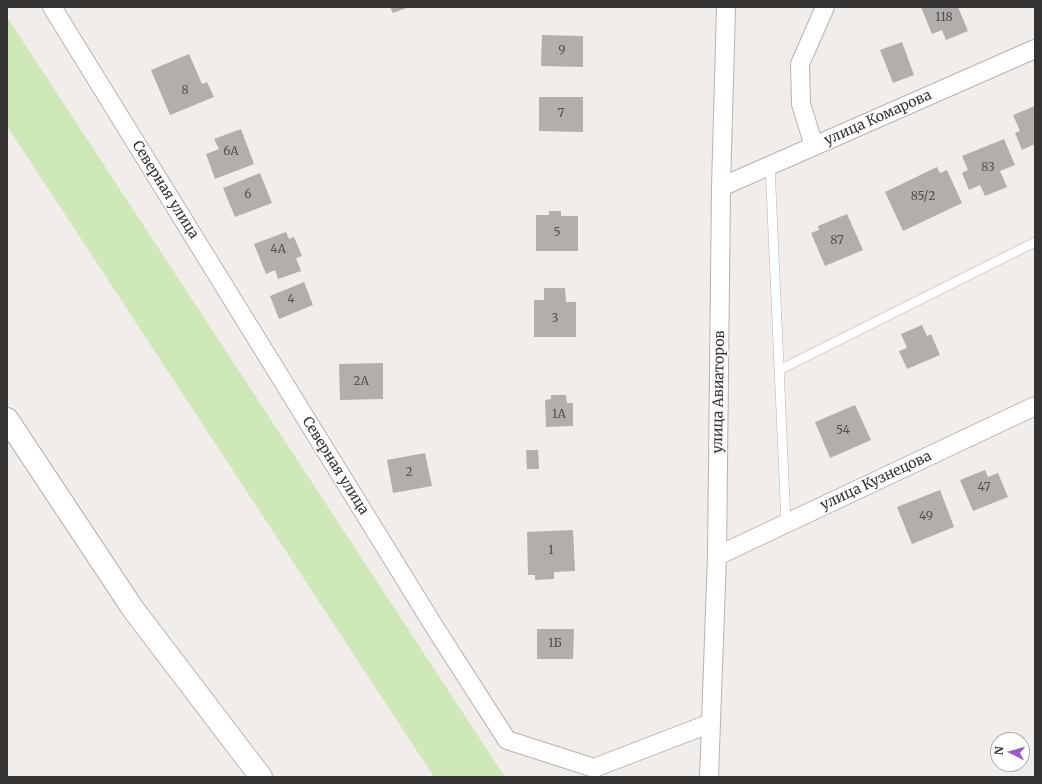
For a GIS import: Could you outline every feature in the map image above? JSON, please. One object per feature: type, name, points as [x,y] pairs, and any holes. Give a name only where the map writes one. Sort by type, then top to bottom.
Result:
[{"type":"main road","points":[[7,419],[133,609],[261,777]]},
{"type":"street","name":"Северная улица","points":[[52,7],[437,631],[508,740],[594,768],[711,722]]},
{"type":"street","name":"улица Авиаторов","points":[[709,777],[717,556],[721,187],[726,7]]},
{"type":"street","points":[[814,146],[801,104],[800,64],[824,7]]},
{"type":"street","name":"улица Комарова","points":[[721,187],[1035,49]]},
{"type":"street","name":"улица Кузнецова","points":[[717,556],[1035,406]]},
{"type":"lane","points":[[770,166],[786,524]]},
{"type":"lane","points":[[779,370],[1035,242]]},
{"type":"green space","points":[[7,17],[505,777],[434,777],[7,126]]},
{"type":"building","points":[[390,7],[409,7],[393,13]]},
{"type":"building","points":[[921,7],[958,7],[968,31],[946,40],[942,30],[932,34]]},
{"type":"building","points":[[542,35],[583,36],[583,67],[541,66]]},
{"type":"building","points":[[902,42],[914,75],[893,83],[880,50]]},
{"type":"building","points":[[189,54],[202,84],[207,82],[214,97],[170,115],[151,70]]},
{"type":"building","points":[[539,97],[583,97],[583,132],[539,131]]},
{"type":"building","points":[[1035,106],[1035,144],[1022,150],[1015,133],[1020,131],[1013,115]]},
{"type":"building","points":[[241,129],[254,164],[215,179],[206,154],[219,149],[214,139]]},
{"type":"building","points":[[1004,139],[1015,165],[1000,171],[1007,187],[985,196],[980,185],[969,190],[962,173],[968,170],[962,156]]},
{"type":"building","points":[[937,167],[940,173],[947,170],[962,203],[903,231],[885,192]]},
{"type":"building","points":[[260,173],[272,203],[235,217],[223,188]]},
{"type":"building","points":[[549,211],[561,211],[561,216],[578,216],[578,251],[536,251],[536,215],[549,215]]},
{"type":"building","points":[[847,214],[863,250],[825,266],[811,233],[819,230],[818,226]]},
{"type":"building","points":[[286,232],[289,239],[294,237],[302,256],[296,258],[301,271],[278,279],[275,270],[266,274],[254,244]]},
{"type":"building","points":[[304,282],[313,305],[279,319],[270,296]]},
{"type":"building","points":[[544,288],[565,288],[566,302],[576,302],[576,337],[534,337],[534,300],[544,300]]},
{"type":"building","points":[[922,325],[927,336],[931,334],[940,355],[907,369],[899,351],[907,348],[901,334]]},
{"type":"building","points":[[383,363],[383,399],[340,400],[339,364]]},
{"type":"building","points":[[551,395],[566,395],[567,403],[573,403],[573,426],[546,427],[545,400],[551,399]]},
{"type":"building","points":[[855,405],[871,440],[830,458],[815,422]]},
{"type":"building","points":[[526,450],[538,450],[539,469],[527,469]]},
{"type":"building","points":[[425,453],[432,486],[393,493],[387,460]]},
{"type":"building","points":[[985,470],[988,477],[998,473],[1008,497],[973,511],[960,480]]},
{"type":"building","points":[[940,490],[954,527],[912,544],[897,507]]},
{"type":"building","points":[[573,530],[575,571],[554,572],[554,579],[535,580],[535,575],[528,575],[527,532]]},
{"type":"building","points":[[537,629],[574,629],[573,659],[537,659]]}]
